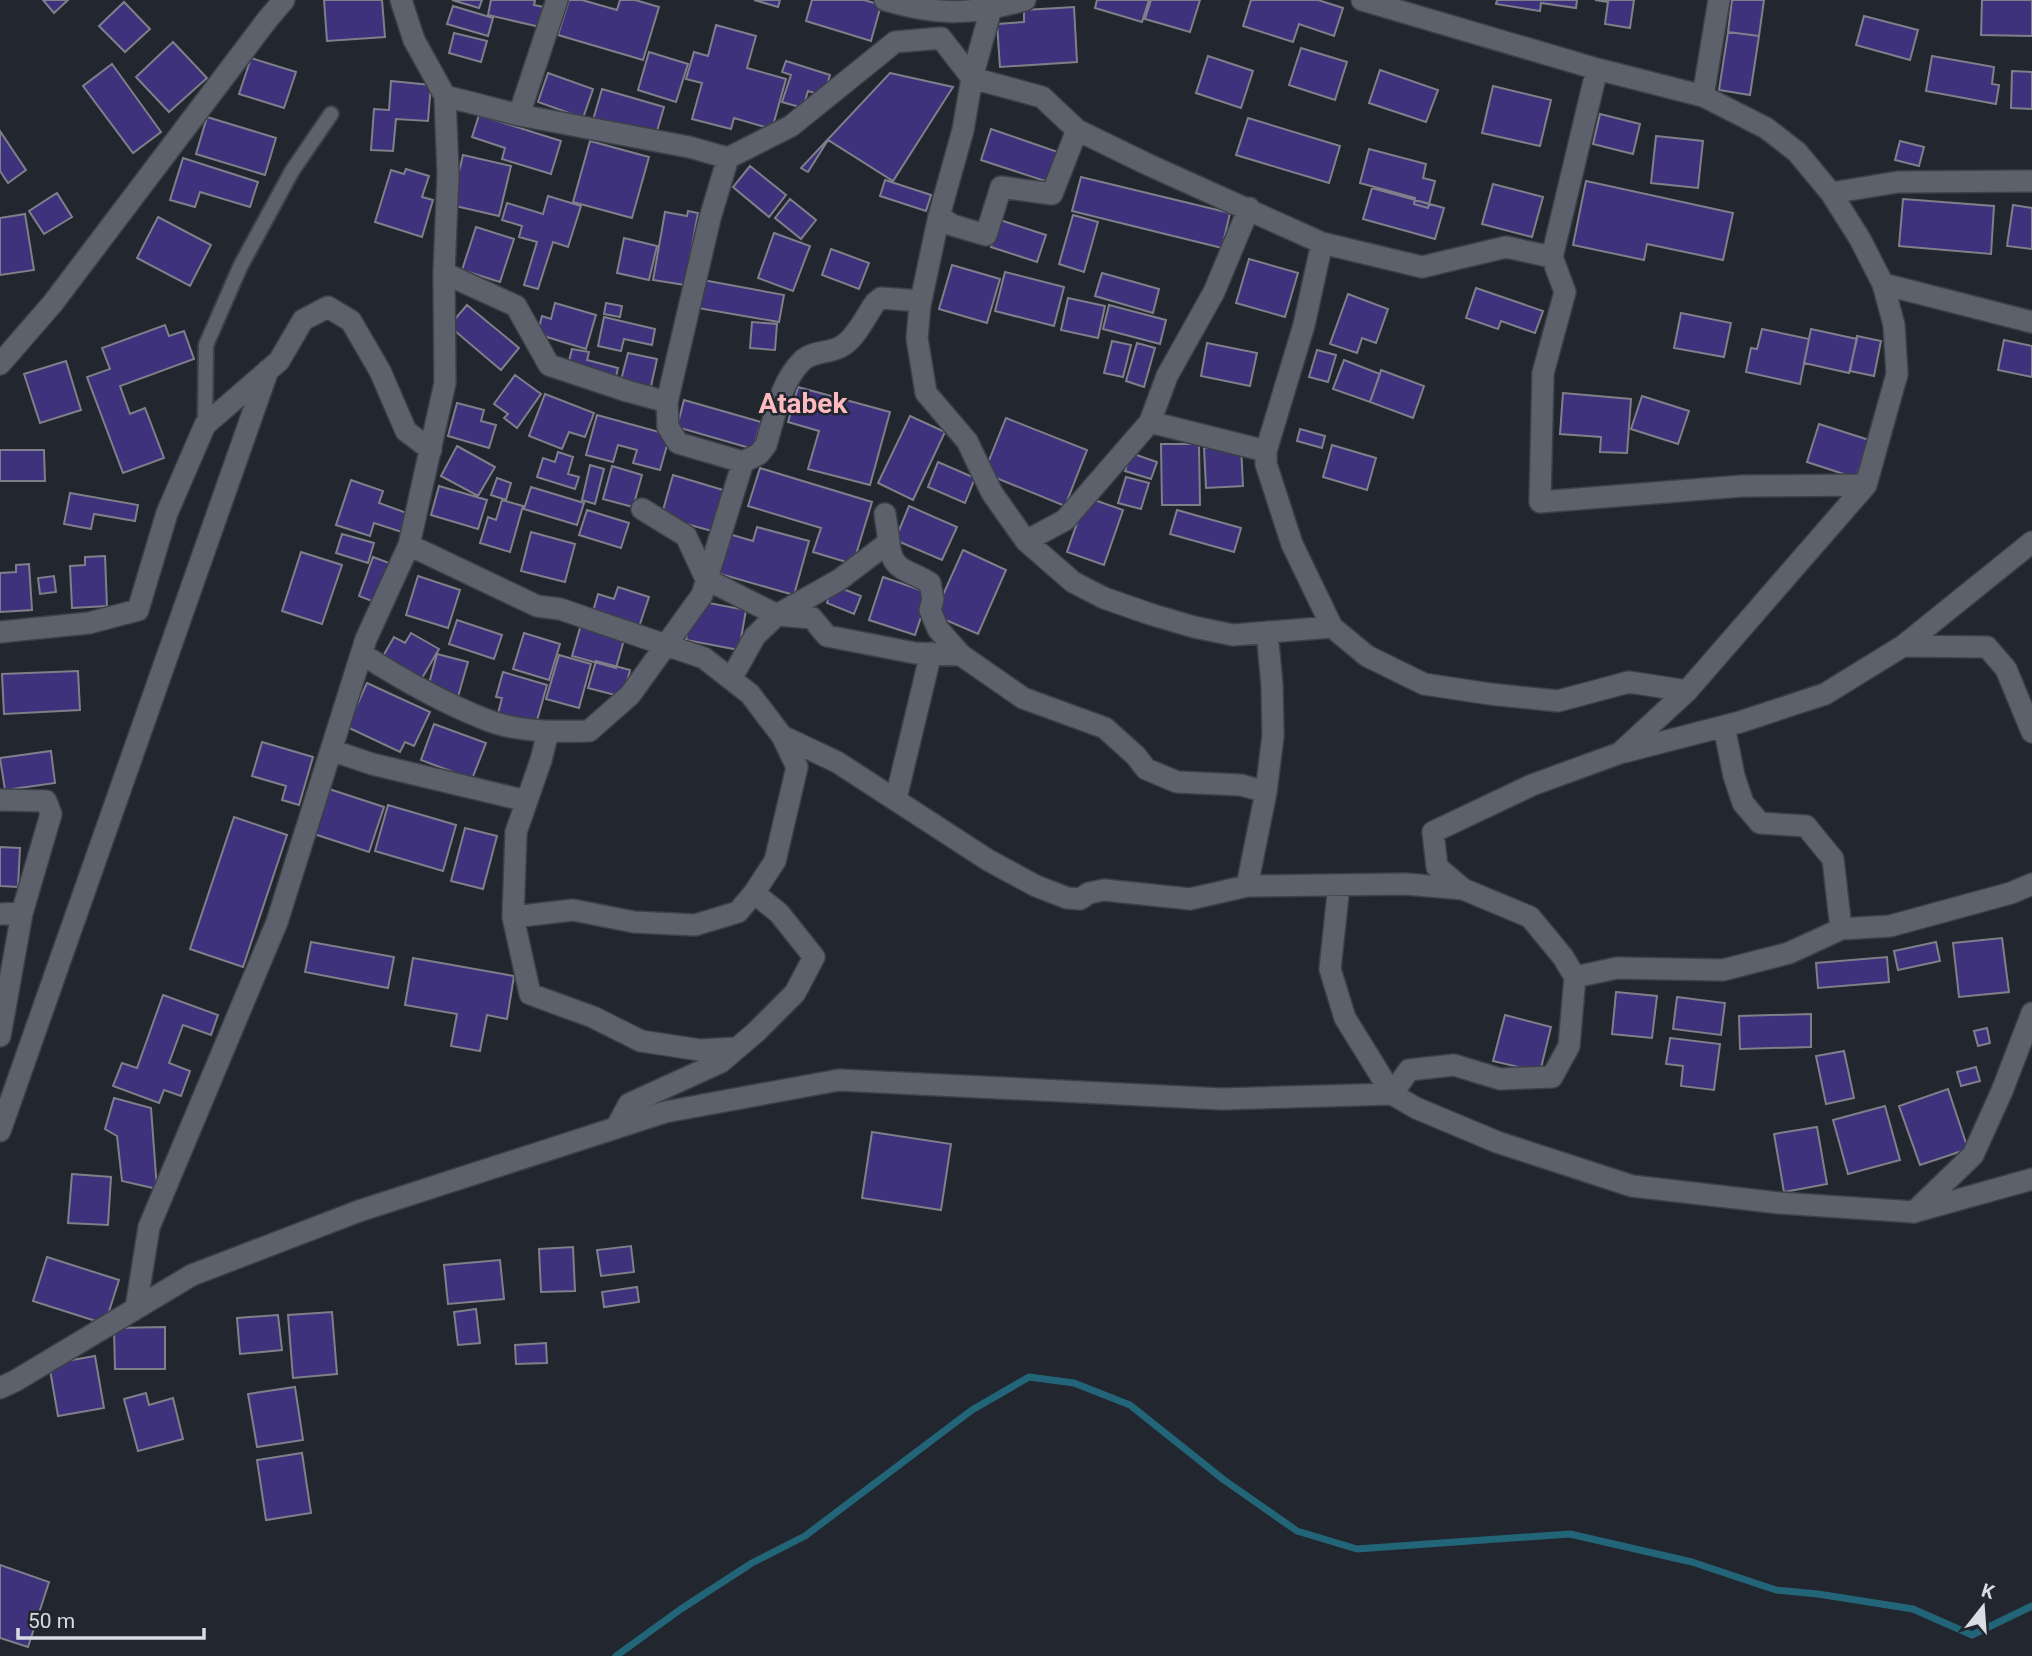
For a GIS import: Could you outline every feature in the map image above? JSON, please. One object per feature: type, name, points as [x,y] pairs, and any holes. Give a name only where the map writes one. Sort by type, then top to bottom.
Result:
[{"type":"street","points":[[0,364],[53,303],[284,0]]},
{"type":"street","points":[[136,1308],[149,1227],[277,922],[366,639],[410,545],[445,383],[444,273],[448,174],[445,96],[414,40],[401,0]]},
{"type":"street","points":[[519,115],[557,0]]},
{"type":"street","points":[[885,0],[948,13],[991,9],[1026,0]]},
{"type":"street","points":[[1362,0],[1597,69],[1703,96],[1766,128],[1797,152],[1831,193],[1860,239],[1883,284],[1894,325],[1897,374],[1866,485],[1687,691],[1620,753]]},
{"type":"street","points":[[1703,96],[1718,0]]},
{"type":"street","points":[[991,9],[972,78],[963,130],[939,216],[921,301],[917,338],[926,393],[967,442],[992,493],[1026,541],[1073,582],[1104,598],[1194,627],[1233,635],[1332,627]]},
{"type":"street","points":[[445,96],[519,115],[689,147],[727,158],[791,126],[895,42],[948,13]]},
{"type":"street","points":[[895,42],[941,38],[972,78],[1042,97],[1077,130],[1149,166],[1322,243],[1422,267],[1506,247],[1552,257]]},
{"type":"street","points":[[1597,69],[1552,257],[1565,292],[1543,373],[1539,502],[1742,486],[1866,485]]},
{"type":"street","points":[[939,216],[952,225],[986,235],[1001,187],[1052,194],[1077,130]]},
{"type":"street","points":[[727,158],[709,218],[667,402],[668,426],[678,443],[743,462],[759,454],[765,445],[789,380],[803,360],[814,353],[832,351],[844,345],[881,298],[921,301]]},
{"type":"street","points":[[1831,193],[1898,182],[2032,181]]},
{"type":"street","points":[[1026,541],[1065,520],[1150,422],[1167,376],[1214,292],[1248,208]]},
{"type":"street","points":[[1322,243],[1304,325],[1266,451],[1266,464],[1292,544],[1332,627],[1367,656],[1424,684],[1558,701],[1629,682],[1687,691]]},
{"type":"street","points":[[444,273],[516,306],[549,365],[667,402]]},
{"type":"street","points":[[1883,284],[2032,322]]},
{"type":"street","points":[[0,632],[89,623],[138,610],[167,513],[205,425],[279,361],[303,320],[328,307],[351,321],[380,371],[406,430],[431,450]]},
{"type":"street","points":[[0,1131],[268,370]]},
{"type":"street","points":[[1150,422],[1266,451]]},
{"type":"street","points":[[362,654],[405,682],[489,721],[548,732],[589,731],[630,695],[702,595],[743,462]]},
{"type":"street","points":[[642,509],[686,536],[706,579],[776,615],[811,618],[827,636],[915,653],[961,655]]},
{"type":"street","points":[[885,514],[890,556],[901,570],[930,583],[933,599],[930,610],[938,629],[961,655],[1023,698],[1105,729],[1136,756],[1146,769],[1177,782],[1241,785],[1266,792]]},
{"type":"street","points":[[731,679],[755,636],[776,615],[839,580],[889,542]]},
{"type":"street","points":[[1392,1094],[1409,1070],[1454,1065],[1500,1079],[1552,1077],[1569,1045],[1575,977],[1563,957],[1530,917],[1463,889],[1437,867],[1433,832],[1532,785],[1620,753],[1724,726],[1825,694],[1903,646],[2032,542]]},
{"type":"street","points":[[410,545],[537,606],[560,609],[704,659],[750,694],[782,736],[797,767],[775,861],[738,912],[695,925],[634,922],[573,910],[513,916]]},
{"type":"street","points":[[1247,886],[1266,792],[1273,736],[1267,632]]},
{"type":"street","points":[[1903,646],[1987,647],[2007,669],[2032,732]]},
{"type":"street","points":[[896,798],[932,653]]},
{"type":"street","points":[[1724,726],[1734,776],[1743,803],[1760,823],[1805,826],[1833,859],[1841,929]]},
{"type":"street","points":[[548,732],[516,832],[513,916],[530,994],[593,1017],[641,1041],[700,1050],[737,1048]]},
{"type":"street","points":[[782,736],[837,762],[988,860],[1036,886],[1067,898],[1080,899],[1088,893],[1104,890],[1190,899],[1247,886],[1406,884],[1463,889]]},
{"type":"street","points":[[331,750],[372,764],[527,801]]},
{"type":"street","points":[[0,800],[46,801],[51,814],[22,913],[0,1036]]},
{"type":"street","points":[[1575,977],[1617,968],[1723,970],[1789,953],[1841,929],[1890,926],[2011,893],[2032,884]]},
{"type":"street","points":[[1339,885],[1330,969],[1345,1017],[1392,1094],[1416,1108],[1497,1142],[1632,1186],[1780,1203],[1914,1212],[2032,1179]]},
{"type":"street","points":[[617,1128],[629,1104],[721,1062],[795,993],[814,957],[779,913],[754,893]]},
{"type":"street","points":[[0,914],[22,913]]},
{"type":"street","points":[[1914,1212],[1973,1155],[2002,1091],[2032,1013]]},
{"type":"street","points":[[0,1388],[192,1275],[359,1211],[666,1112],[839,1080],[1222,1099],[1392,1094]]},
{"type":"lane","points":[[205,425],[206,345],[259,231],[292,171],[331,114]]},
{"type":"building","points":[[43,0],[68,0],[54,13]]},
{"type":"building","points":[[324,0],[382,0],[385,37],[327,41]]},
{"type":"building","points":[[452,0],[482,0],[479,8]]},
{"type":"building","points":[[491,0],[535,0],[534,5],[544,7],[540,27],[488,15]]},
{"type":"building","points":[[569,0],[582,0],[617,10],[620,0],[635,0],[659,7],[643,60],[558,35]]},
{"type":"building","points":[[754,0],[780,0],[778,7]]},
{"type":"building","points":[[812,0],[864,0],[881,5],[871,41],[806,21]]},
{"type":"building","points":[[1097,0],[1149,0],[1142,22],[1095,8]]},
{"type":"building","points":[[1151,0],[1200,0],[1190,32],[1145,19]]},
{"type":"building","points":[[1251,0],[1318,0],[1343,8],[1334,36],[1299,24],[1293,42],[1243,26]]},
{"type":"building","points":[[1497,0],[1577,0],[1576,8],[1541,3],[1540,11],[1496,4]]},
{"type":"building","points":[[1595,0],[1634,0],[1630,28],[1605,24],[1608,2]]},
{"type":"building","points":[[1732,0],[1764,0],[1759,36],[1728,32]]},
{"type":"building","points":[[1982,0],[2032,0],[2032,36],[1981,35]]},
{"type":"building","points":[[124,2],[150,29],[125,52],[99,26]]},
{"type":"building","points":[[453,6],[493,18],[488,36],[447,24]]},
{"type":"building","points":[[1074,7],[1077,62],[1000,67],[997,24],[1024,22],[1024,10]]},
{"type":"building","points":[[1864,16],[1918,30],[1910,60],[1856,45]]},
{"type":"building","points":[[716,25],[756,36],[747,68],[786,79],[772,129],[734,118],[731,129],[692,119],[702,83],[686,79],[694,52],[708,56]]},
{"type":"building","points":[[1728,32],[1759,36],[1750,95],[1719,90]]},
{"type":"building","points":[[454,33],[487,41],[481,62],[449,53]]},
{"type":"building","points":[[173,42],[207,78],[169,112],[136,77]]},
{"type":"building","points":[[1301,48],[1347,62],[1335,100],[1289,85]]},
{"type":"building","points":[[649,52],[688,64],[676,102],[638,90]]},
{"type":"building","points":[[1208,56],[1253,71],[1241,108],[1196,93]]},
{"type":"building","points":[[1932,56],[1994,67],[1992,84],[1999,85],[1996,104],[1926,91]]},
{"type":"building","points":[[251,58],[296,72],[284,108],[239,94]]},
{"type":"building","points":[[786,61],[830,75],[824,96],[808,91],[803,108],[782,102],[791,75],[782,72]]},
{"type":"building","points":[[112,64],[161,132],[133,153],[83,86]]},
{"type":"building","points":[[1380,70],[1438,90],[1426,122],[1369,103]]},
{"type":"building","points":[[2012,71],[2032,72],[2032,109],[2011,108]]},
{"type":"building","points":[[548,73],[593,89],[583,118],[538,102]]},
{"type":"building","points":[[890,73],[953,87],[893,181],[828,140],[808,172],[801,168]]},
{"type":"building","points":[[391,81],[431,85],[428,121],[396,119],[393,151],[371,150],[374,109],[389,110]]},
{"type":"building","points":[[1493,86],[1551,100],[1540,146],[1482,133]]},
{"type":"building","points":[[602,89],[664,107],[655,138],[593,120]]},
{"type":"building","points":[[1600,114],[1640,124],[1633,154],[1593,144]]},
{"type":"building","points":[[479,115],[561,141],[551,174],[502,159],[505,148],[472,137]]},
{"type":"building","points":[[207,117],[276,138],[265,175],[196,154]]},
{"type":"building","points":[[1248,118],[1340,146],[1329,183],[1236,155]]},
{"type":"building","points":[[991,129],[1058,152],[1048,182],[981,160]]},
{"type":"building","points":[[0,131],[26,170],[8,183],[0,171]]},
{"type":"building","points":[[1656,136],[1703,141],[1698,188],[1651,183]]},
{"type":"building","points":[[590,141],[649,157],[632,218],[573,202]]},
{"type":"building","points":[[1900,141],[1924,147],[1919,166],[1895,160]]},
{"type":"building","points":[[1369,149],[1426,164],[1423,178],[1435,181],[1428,208],[1414,204],[1415,198],[1360,183]]},
{"type":"building","points":[[463,155],[511,166],[499,216],[451,205]]},
{"type":"building","points":[[183,158],[258,182],[250,207],[200,192],[195,207],[170,200]]},
{"type":"building","points":[[750,166],[786,195],[769,217],[733,187]]},
{"type":"building","points":[[406,169],[429,176],[422,197],[433,200],[422,237],[375,222],[391,170],[404,174]]},
{"type":"building","points":[[1081,177],[1230,213],[1222,248],[1072,211]]},
{"type":"building","points":[[885,180],[931,195],[926,211],[880,196]]},
{"type":"building","points":[[1586,181],[1733,213],[1723,260],[1647,244],[1644,260],[1573,245]]},
{"type":"building","points":[[1493,184],[1543,197],[1532,237],[1482,224]]},
{"type":"building","points":[[1372,188],[1444,208],[1435,239],[1363,219]]},
{"type":"building","points":[[57,193],[72,217],[44,234],[29,211]]},
{"type":"building","points":[[548,196],[581,206],[568,247],[553,242],[538,289],[524,285],[537,242],[519,237],[522,226],[502,220],[507,203],[543,214]]},
{"type":"building","points":[[790,199],[816,220],[801,239],[775,218]]},
{"type":"building","points":[[1903,199],[1994,206],[1991,254],[1899,246]]},
{"type":"building","points":[[2013,205],[2032,208],[2032,249],[2007,246]]},
{"type":"building","points":[[688,211],[698,213],[685,285],[653,280],[665,212],[687,216]]},
{"type":"building","points":[[25,214],[34,270],[0,275],[0,218]]},
{"type":"building","points":[[1073,215],[1098,222],[1084,272],[1059,264]]},
{"type":"building","points":[[158,217],[211,245],[190,286],[137,258]]},
{"type":"building","points":[[1000,220],[1046,235],[1037,262],[991,247]]},
{"type":"building","points":[[476,227],[514,239],[500,282],[462,270]]},
{"type":"building","points":[[774,233],[810,246],[793,291],[758,278]]},
{"type":"building","points":[[624,238],[657,246],[649,280],[617,273]]},
{"type":"building","points":[[831,249],[869,263],[859,289],[822,275]]},
{"type":"building","points":[[1249,259],[1298,273],[1285,317],[1236,303]]},
{"type":"building","points":[[952,265],[1000,279],[987,323],[939,309]]},
{"type":"building","points":[[1005,272],[1064,287],[1054,326],[995,311]]},
{"type":"building","points":[[1102,273],[1159,289],[1153,313],[1095,296]]},
{"type":"building","points":[[703,280],[784,295],[779,322],[698,308]]},
{"type":"building","points":[[1476,288],[1543,311],[1535,333],[1501,321],[1498,329],[1466,318]]},
{"type":"building","points":[[1348,294],[1388,309],[1376,343],[1362,338],[1357,353],[1330,344]]},
{"type":"building","points":[[1068,298],[1105,306],[1098,338],[1061,330]]},
{"type":"building","points":[[555,303],[596,315],[586,349],[537,334],[542,316],[551,319]]},
{"type":"building","points":[[606,303],[622,306],[620,317],[604,314]]},
{"type":"building","points":[[467,305],[519,348],[501,370],[449,326]]},
{"type":"building","points":[[1109,305],[1166,320],[1160,344],[1103,329]]},
{"type":"building","points":[[1681,313],[1731,323],[1724,357],[1674,348]]},
{"type":"building","points":[[604,317],[655,329],[652,345],[624,339],[621,351],[598,346]]},
{"type":"building","points":[[752,322],[777,324],[775,350],[750,348]]},
{"type":"building","points":[[165,325],[169,336],[184,331],[194,359],[120,386],[130,414],[145,408],[164,458],[123,473],[87,377],[110,369],[102,348]]},
{"type":"building","points":[[1762,329],[1809,339],[1800,384],[1746,372],[1751,348],[1757,349]]},
{"type":"building","points":[[1811,329],[1857,339],[1849,373],[1804,363]]},
{"type":"building","points":[[1857,336],[1881,341],[1874,376],[1850,371]]},
{"type":"building","points":[[2004,340],[2032,346],[2032,377],[1998,370]]},
{"type":"building","points":[[1112,341],[1131,345],[1123,377],[1104,373]]},
{"type":"building","points":[[1137,343],[1155,348],[1144,387],[1126,381]]},
{"type":"building","points":[[1207,343],[1257,353],[1250,386],[1201,376]]},
{"type":"building","points":[[572,349],[589,352],[587,360],[618,368],[615,381],[567,369]]},
{"type":"building","points":[[1317,350],[1336,355],[1328,382],[1309,377]]},
{"type":"building","points":[[628,353],[657,359],[650,391],[620,384]]},
{"type":"building","points":[[1344,360],[1380,374],[1370,402],[1333,389]]},
{"type":"building","points":[[66,361],[81,410],[40,423],[24,374]]},
{"type":"building","points":[[1381,370],[1424,386],[1413,418],[1370,402]]},
{"type":"building","points":[[515,375],[541,394],[517,428],[504,418],[508,414],[494,404]]},
{"type":"building","points":[[798,387],[890,412],[870,485],[808,469],[819,431],[788,422]]},
{"type":"building","points":[[1563,393],[1631,399],[1627,453],[1600,452],[1601,437],[1560,434]]},
{"type":"building","points":[[545,394],[594,413],[585,437],[569,432],[562,449],[529,436]]},
{"type":"building","points":[[1642,396],[1689,411],[1678,444],[1631,429]]},
{"type":"building","points":[[684,400],[761,422],[753,449],[677,427]]},
{"type":"building","points":[[457,403],[484,410],[481,421],[496,425],[489,448],[448,436]]},
{"type":"building","points":[[597,415],[670,435],[660,470],[633,463],[637,450],[618,445],[613,462],[586,455]]},
{"type":"building","points":[[910,416],[945,432],[913,500],[878,483]]},
{"type":"building","points":[[1006,418],[1087,450],[1065,506],[984,473]]},
{"type":"building","points":[[1819,424],[1869,440],[1856,478],[1807,462]]},
{"type":"building","points":[[1300,429],[1325,436],[1322,448],[1297,441]]},
{"type":"building","points":[[1161,444],[1199,444],[1200,505],[1162,505]]},
{"type":"building","points":[[1332,445],[1376,458],[1367,490],[1323,477]]},
{"type":"building","points":[[457,446],[495,467],[478,496],[441,476]]},
{"type":"building","points":[[1241,446],[1243,486],[1206,488],[1204,448]]},
{"type":"building","points":[[0,450],[44,450],[45,481],[0,481]]},
{"type":"building","points":[[558,452],[573,457],[568,474],[579,477],[575,489],[537,477],[543,458],[555,462]]},
{"type":"building","points":[[1131,453],[1157,462],[1151,479],[1125,471]]},
{"type":"building","points":[[938,462],[975,478],[965,503],[928,487]]},
{"type":"building","points":[[590,465],[604,469],[595,504],[582,500]]},
{"type":"building","points":[[612,466],[642,475],[633,507],[603,499]]},
{"type":"building","points":[[760,468],[872,502],[853,564],[813,552],[821,528],[748,506]]},
{"type":"building","points":[[673,475],[723,490],[712,531],[661,517]]},
{"type":"building","points":[[1126,477],[1149,483],[1141,509],[1118,503]]},
{"type":"building","points":[[497,478],[511,483],[506,500],[491,495]]},
{"type":"building","points":[[351,480],[383,491],[379,503],[415,516],[408,534],[374,523],[370,536],[336,525]]},
{"type":"building","points":[[439,486],[487,500],[478,529],[431,515]]},
{"type":"building","points":[[531,487],[584,503],[577,525],[524,509]]},
{"type":"building","points":[[70,493],[138,505],[135,521],[94,514],[91,529],[64,524]]},
{"type":"building","points":[[1086,497],[1123,510],[1104,565],[1067,552]]},
{"type":"building","points":[[502,500],[523,506],[510,552],[480,543],[488,517],[496,520]]},
{"type":"building","points":[[909,506],[957,527],[942,560],[895,540]]},
{"type":"building","points":[[587,510],[629,523],[621,548],[579,535]]},
{"type":"building","points":[[1177,510],[1241,528],[1234,552],[1170,534]]},
{"type":"building","points":[[757,527],[809,541],[794,595],[717,573],[729,534],[753,541]]},
{"type":"building","points":[[531,532],[575,544],[565,582],[521,571]]},
{"type":"building","points":[[342,534],[374,543],[368,563],[336,553]]},
{"type":"building","points":[[963,550],[1006,570],[978,634],[934,615]]},
{"type":"building","points":[[301,552],[342,565],[322,624],[282,611]]},
{"type":"building","points":[[105,556],[107,606],[72,608],[70,566],[85,565],[85,557]]},
{"type":"building","points":[[373,557],[392,564],[377,603],[359,596]]},
{"type":"building","points":[[29,564],[32,610],[0,612],[0,573],[16,572],[16,565]]},
{"type":"building","points":[[54,576],[56,592],[40,594],[38,578]]},
{"type":"building","points":[[418,576],[460,590],[448,628],[406,615]]},
{"type":"building","points":[[883,577],[929,593],[915,635],[869,620]]},
{"type":"building","points":[[833,585],[861,596],[854,614],[827,603]]},
{"type":"building","points":[[618,587],[649,597],[638,630],[592,615],[598,594],[614,599]]},
{"type":"building","points":[[693,600],[746,610],[739,650],[686,640]]},
{"type":"building","points":[[457,620],[502,635],[494,659],[449,644]]},
{"type":"building","points":[[582,621],[626,633],[616,668],[572,656]]},
{"type":"building","points":[[411,633],[439,649],[418,685],[379,663],[394,637],[405,643]]},
{"type":"building","points":[[524,633],[560,644],[549,680],[513,669]]},
{"type":"building","points":[[437,654],[468,662],[457,700],[427,691]]},
{"type":"building","points":[[559,655],[591,664],[579,708],[546,699]]},
{"type":"building","points":[[596,661],[630,670],[623,697],[588,688]]},
{"type":"building","points":[[78,671],[80,710],[4,714],[2,674]]},
{"type":"building","points":[[503,672],[547,685],[536,724],[498,713],[502,698],[496,697]]},
{"type":"building","points":[[367,683],[430,712],[414,746],[405,742],[400,752],[347,727]]},
{"type":"building","points":[[434,724],[486,743],[472,779],[421,760]]},
{"type":"building","points":[[262,742],[313,757],[299,805],[282,800],[286,786],[252,776]]},
{"type":"building","points":[[51,751],[55,783],[5,790],[0,758]]},
{"type":"building","points":[[329,789],[384,807],[369,852],[314,834]]},
{"type":"building","points":[[388,805],[456,825],[443,871],[375,851]]},
{"type":"building","points":[[234,817],[287,835],[243,967],[190,949]]},
{"type":"building","points":[[465,828],[497,836],[483,889],[451,881]]},
{"type":"building","points":[[0,847],[20,848],[18,887],[0,886]]},
{"type":"building","points":[[2002,938],[2009,992],[1959,997],[1953,943]]},
{"type":"building","points":[[311,942],[394,957],[388,988],[305,972]]},
{"type":"building","points":[[1936,942],[1940,961],[1898,970],[1894,951]]},
{"type":"building","points":[[1887,957],[1889,982],[1818,988],[1816,963]]},
{"type":"building","points":[[413,958],[514,976],[507,1019],[487,1015],[480,1051],[451,1046],[457,1014],[405,1005]]},
{"type":"building","points":[[1616,992],[1657,996],[1652,1038],[1612,1034]]},
{"type":"building","points":[[163,995],[218,1015],[211,1035],[183,1025],[169,1063],[190,1071],[181,1096],[164,1090],[159,1103],[113,1086],[122,1063],[137,1068]]},
{"type":"building","points":[[1677,997],[1725,1003],[1721,1035],[1673,1029]]},
{"type":"building","points":[[1811,1014],[1811,1047],[1740,1049],[1739,1016]]},
{"type":"building","points":[[1505,1015],[1551,1027],[1540,1072],[1493,1061]]},
{"type":"building","points":[[1987,1028],[1990,1043],[1978,1046],[1974,1031]]},
{"type":"building","points":[[1670,1038],[1720,1044],[1714,1090],[1681,1086],[1683,1066],[1666,1064]]},
{"type":"building","points":[[1844,1051],[1854,1098],[1826,1104],[1816,1056]]},
{"type":"building","points":[[1976,1067],[1980,1081],[1961,1086],[1957,1072]]},
{"type":"building","points":[[1948,1089],[1968,1149],[1920,1165],[1899,1106]]},
{"type":"building","points":[[114,1098],[151,1108],[157,1189],[122,1181],[117,1136],[105,1129]]},
{"type":"building","points":[[1885,1106],[1900,1160],[1848,1174],[1833,1120]]},
{"type":"building","points":[[1817,1127],[1827,1184],[1784,1192],[1774,1134]]},
{"type":"building","points":[[872,1132],[951,1144],[941,1210],[862,1198]]},
{"type":"building","points":[[72,1174],[111,1177],[108,1225],[68,1223]]},
{"type":"building","points":[[631,1246],[634,1272],[601,1276],[597,1250]]},
{"type":"building","points":[[573,1247],[575,1291],[541,1292],[539,1249]]},
{"type":"building","points":[[47,1257],[119,1280],[105,1324],[33,1301]]},
{"type":"building","points":[[500,1260],[504,1299],[448,1304],[444,1265]]},
{"type":"building","points":[[637,1287],[639,1302],[604,1307],[602,1292]]},
{"type":"building","points":[[476,1309],[480,1343],[458,1345],[454,1312]]},
{"type":"building","points":[[332,1312],[337,1374],[293,1378],[288,1315]]},
{"type":"building","points":[[278,1315],[282,1350],[240,1354],[237,1318]]},
{"type":"building","points":[[165,1327],[165,1369],[115,1369],[114,1328]]},
{"type":"building","points":[[546,1343],[547,1363],[516,1364],[515,1345]]},
{"type":"building","points":[[95,1356],[104,1408],[58,1416],[49,1364]]},
{"type":"building","points":[[295,1387],[303,1440],[257,1447],[248,1394]]},
{"type":"building","points":[[146,1393],[149,1405],[173,1398],[183,1439],[138,1451],[124,1399]]},
{"type":"building","points":[[302,1453],[311,1513],[266,1520],[257,1460]]},
{"type":"building","points":[[0,1565],[49,1582],[28,1647],[0,1638]]},
{"type":"waterway","points":[[616,1656],[681,1609],[752,1563],[805,1536],[972,1410],[1029,1377],[1074,1383],[1130,1405],[1224,1480],[1297,1531],[1357,1549],[1570,1534],[1692,1562],[1776,1590],[1913,1609],[1972,1635],[2032,1606]]},
{"type":"district","name":"Atabek","points":[[803,403]]}]
